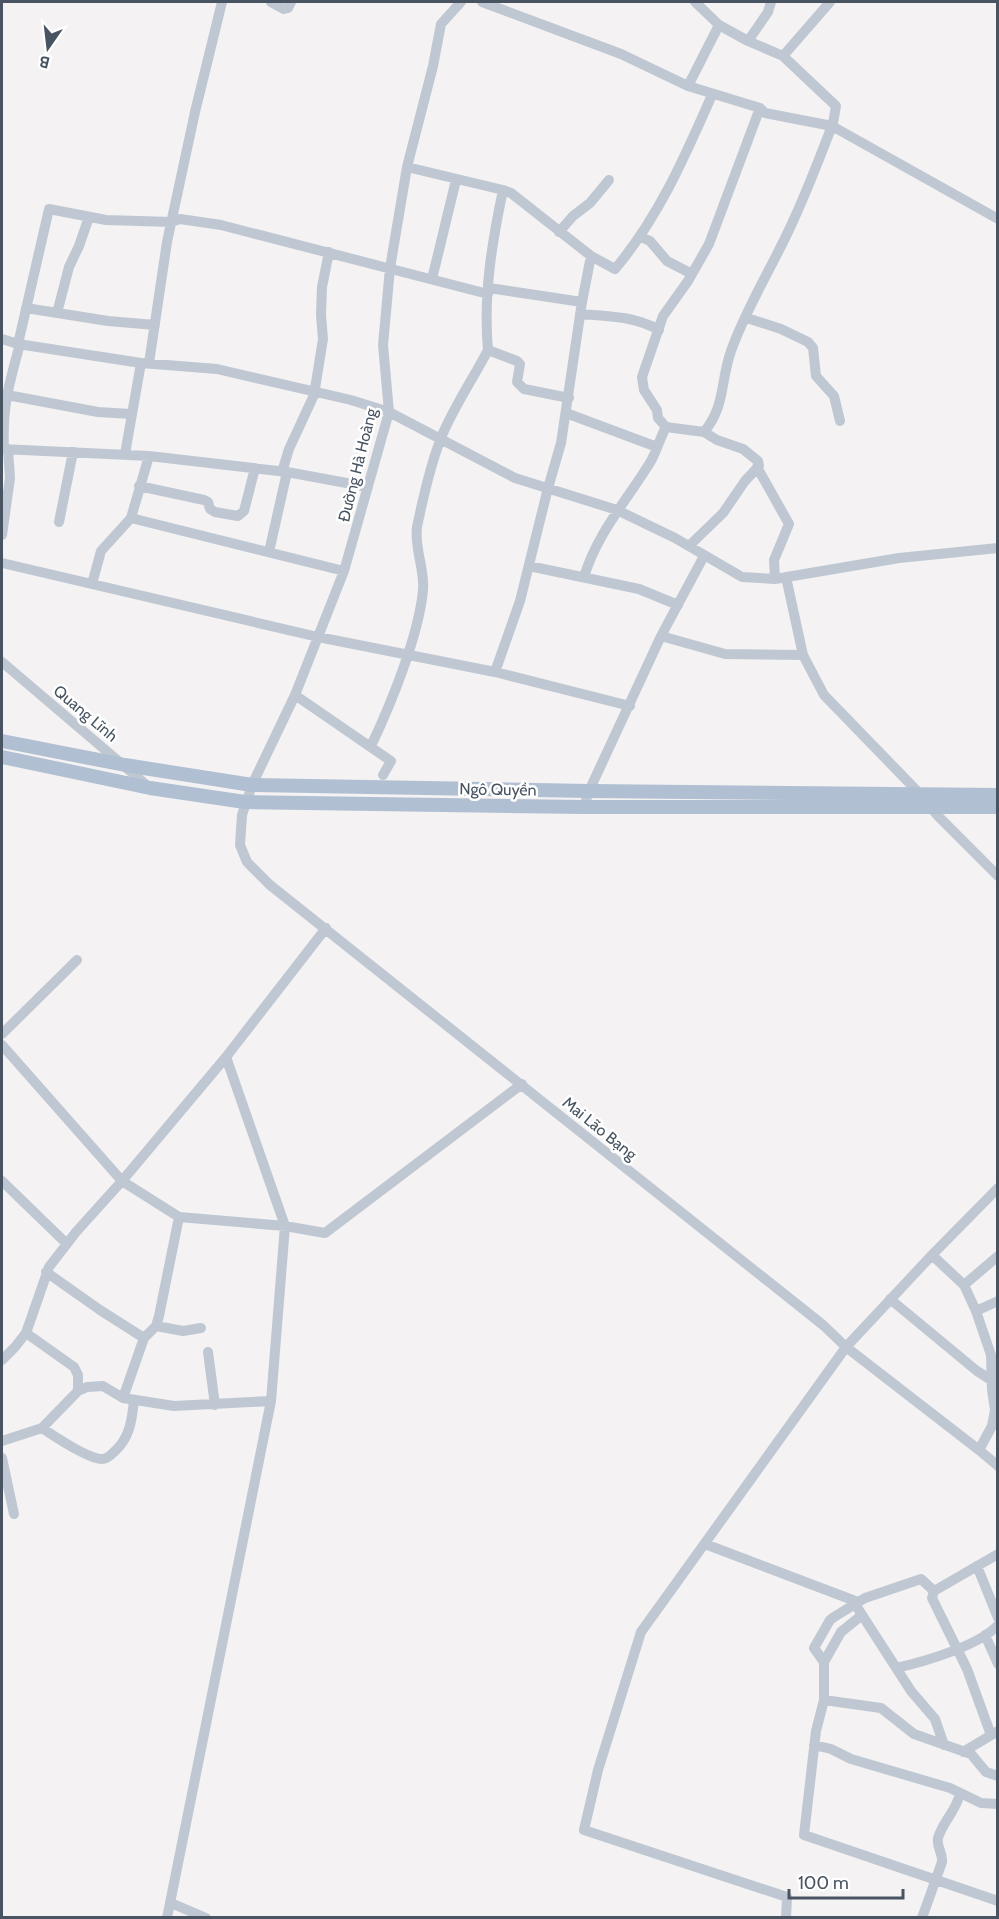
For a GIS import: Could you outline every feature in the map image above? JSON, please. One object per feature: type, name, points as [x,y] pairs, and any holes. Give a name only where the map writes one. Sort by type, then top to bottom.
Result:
[{"type":"main road","name":"Ngô Quyền","points":[[2,741],[125,765],[252,785],[998,795]]},
{"type":"main road","name":"Ngô Quyền","points":[[2,757],[150,788],[245,802],[584,807],[998,807]]},
{"type":"street","points":[[125,454],[131,414],[155,325],[171,222],[222,2]]},
{"type":"street","points":[[271,2],[284,9],[288,8],[291,2]]},
{"type":"street","name":"Đường Hà Hoàng","points":[[252,785],[296,695],[344,571],[389,412],[383,345],[390,268],[407,167],[433,66],[441,24],[461,2]]},
{"type":"street","points":[[482,2],[621,54],[712,95],[760,108],[765,113],[832,126],[998,219]]},
{"type":"street","points":[[695,2],[718,26],[783,56],[836,106],[832,126],[789,231],[731,350],[718,411],[704,432]]},
{"type":"street","points":[[748,41],[768,12],[771,2]]},
{"type":"street","points":[[783,56],[830,2]]},
{"type":"street","points":[[688,86],[718,26]]},
{"type":"street","points":[[407,167],[511,193],[591,256],[615,269],[641,237],[676,176],[712,95]]},
{"type":"street","points":[[760,108],[709,244],[688,281],[663,316],[642,377],[644,390],[657,410],[658,418],[666,427],[704,432],[717,440],[743,449],[758,461],[758,467],[789,524],[775,554],[773,566],[781,578],[803,655],[824,695],[920,794],[930,808],[998,876]]},
{"type":"street","points":[[432,279],[456,180]]},
{"type":"street","points":[[559,232],[573,216],[590,203],[609,180]]},
{"type":"street","points":[[371,746],[407,655],[423,586],[417,548],[417,530],[440,440],[488,350],[488,291],[492,243],[503,190]]},
{"type":"street","points":[[2,535],[9,482],[3,421],[26,308],[50,208],[106,220],[171,222],[180,219],[221,225],[432,279],[620,316],[659,330]]},
{"type":"street","points":[[57,313],[69,267],[89,217]]},
{"type":"street","points":[[641,237],[650,242],[667,261],[692,274]]},
{"type":"street","points":[[268,552],[289,449],[310,407],[315,391],[323,339],[322,287],[329,252]]},
{"type":"street","points":[[495,672],[520,601],[561,443],[591,256]]},
{"type":"street","points":[[26,308],[155,325]]},
{"type":"street","points":[[747,318],[781,329],[808,342],[813,348],[816,376],[834,396],[840,422]]},
{"type":"street","points":[[2,339],[19,344],[145,363],[217,369],[315,391],[389,412],[515,478],[617,510],[689,546],[742,577],[781,578],[899,558],[998,548]]},
{"type":"street","points":[[488,350],[520,364],[517,382],[524,388],[569,398]]},
{"type":"street","points":[[7,395],[99,412],[131,414]]},
{"type":"street","points":[[567,412],[657,447]]},
{"type":"street","points":[[584,577],[594,550],[617,510],[652,459],[666,427]]},
{"type":"street","points":[[4,449],[149,456],[285,472],[368,487]]},
{"type":"street","points":[[59,522],[73,452]]},
{"type":"street","points":[[92,584],[101,551],[131,518],[149,456]]},
{"type":"street","points":[[689,546],[723,513],[745,481],[758,467]]},
{"type":"street","points":[[139,486],[204,500],[215,512],[238,516],[244,511],[255,468]]},
{"type":"street","points":[[131,518],[344,571]]},
{"type":"street","points":[[584,807],[589,791],[662,636],[704,556]]},
{"type":"street","points":[[2,563],[318,637],[495,672],[630,706]]},
{"type":"street","points":[[529,566],[650,592],[678,604]]},
{"type":"street","points":[[662,636],[724,654],[803,655]]},
{"type":"street","name":"Quang Lĩnh","points":[[2,662],[150,788]]},
{"type":"street","points":[[296,695],[392,761],[383,775]]},
{"type":"street","name":"Mai Lão Bạng","points":[[252,785],[245,802],[240,845],[247,862],[270,885],[327,928],[823,1325],[846,1347],[998,1466]]},
{"type":"street","points":[[2,1360],[26,1333],[46,1272],[67,1244],[226,1057],[327,928]]},
{"type":"street","points":[[2,1034],[77,960]]},
{"type":"street","points":[[2,1045],[122,1181],[179,1217],[285,1226],[325,1233],[522,1084]]},
{"type":"street","points":[[167,1917],[271,1401],[285,1226],[226,1057]]},
{"type":"street","points":[[2,1181],[67,1244]]},
{"type":"street","points":[[786,1917],[787,1897],[584,1830],[598,1770],[641,1632],[846,1347],[998,1188]]},
{"type":"street","points":[[42,1428],[70,1446],[96,1457],[105,1458],[112,1454],[126,1439],[131,1423],[128,1399],[144,1338],[156,1326],[179,1217]]},
{"type":"street","points":[[932,1255],[964,1285],[976,1311],[991,1355],[994,1422],[980,1450]]},
{"type":"street","points":[[964,1285],[998,1256]]},
{"type":"street","points":[[46,1272],[144,1338]]},
{"type":"street","points":[[890,1299],[977,1371],[992,1380]]},
{"type":"street","points":[[976,1311],[998,1301]]},
{"type":"street","points":[[156,1326],[183,1331],[201,1328]]},
{"type":"street","points":[[26,1333],[74,1367],[78,1375],[78,1390]]},
{"type":"street","points":[[208,1352],[215,1405]]},
{"type":"street","points":[[2,1441],[42,1428],[78,1390],[87,1387],[103,1386],[128,1399],[174,1406],[271,1401]]},
{"type":"street","points":[[2,1458],[14,1514]]},
{"type":"street","points":[[705,1544],[857,1603],[862,1615],[911,1691],[935,1719],[944,1746]]},
{"type":"street","points":[[963,1752],[994,1733],[958,1648],[932,1598],[934,1591],[998,1554]]},
{"type":"street","points":[[977,1566],[998,1618]]},
{"type":"street","points":[[824,1662],[814,1648],[830,1620],[857,1603],[921,1579],[934,1591]]},
{"type":"street","points":[[862,1615],[841,1632],[824,1662],[824,1700],[814,1744],[804,1835],[998,1901]]},
{"type":"street","points":[[896,1668],[958,1648],[985,1635],[998,1625]]},
{"type":"street","points":[[985,1635],[998,1664]]},
{"type":"street","points":[[824,1700],[881,1707],[914,1734],[971,1755],[986,1772],[998,1776]]},
{"type":"street","points":[[814,1744],[851,1759],[960,1792],[981,1803],[998,1804]]},
{"type":"street","points":[[922,1917],[943,1856],[938,1841],[955,1810],[960,1792]]},
{"type":"street","points":[[171,1903],[206,1917]]}]
